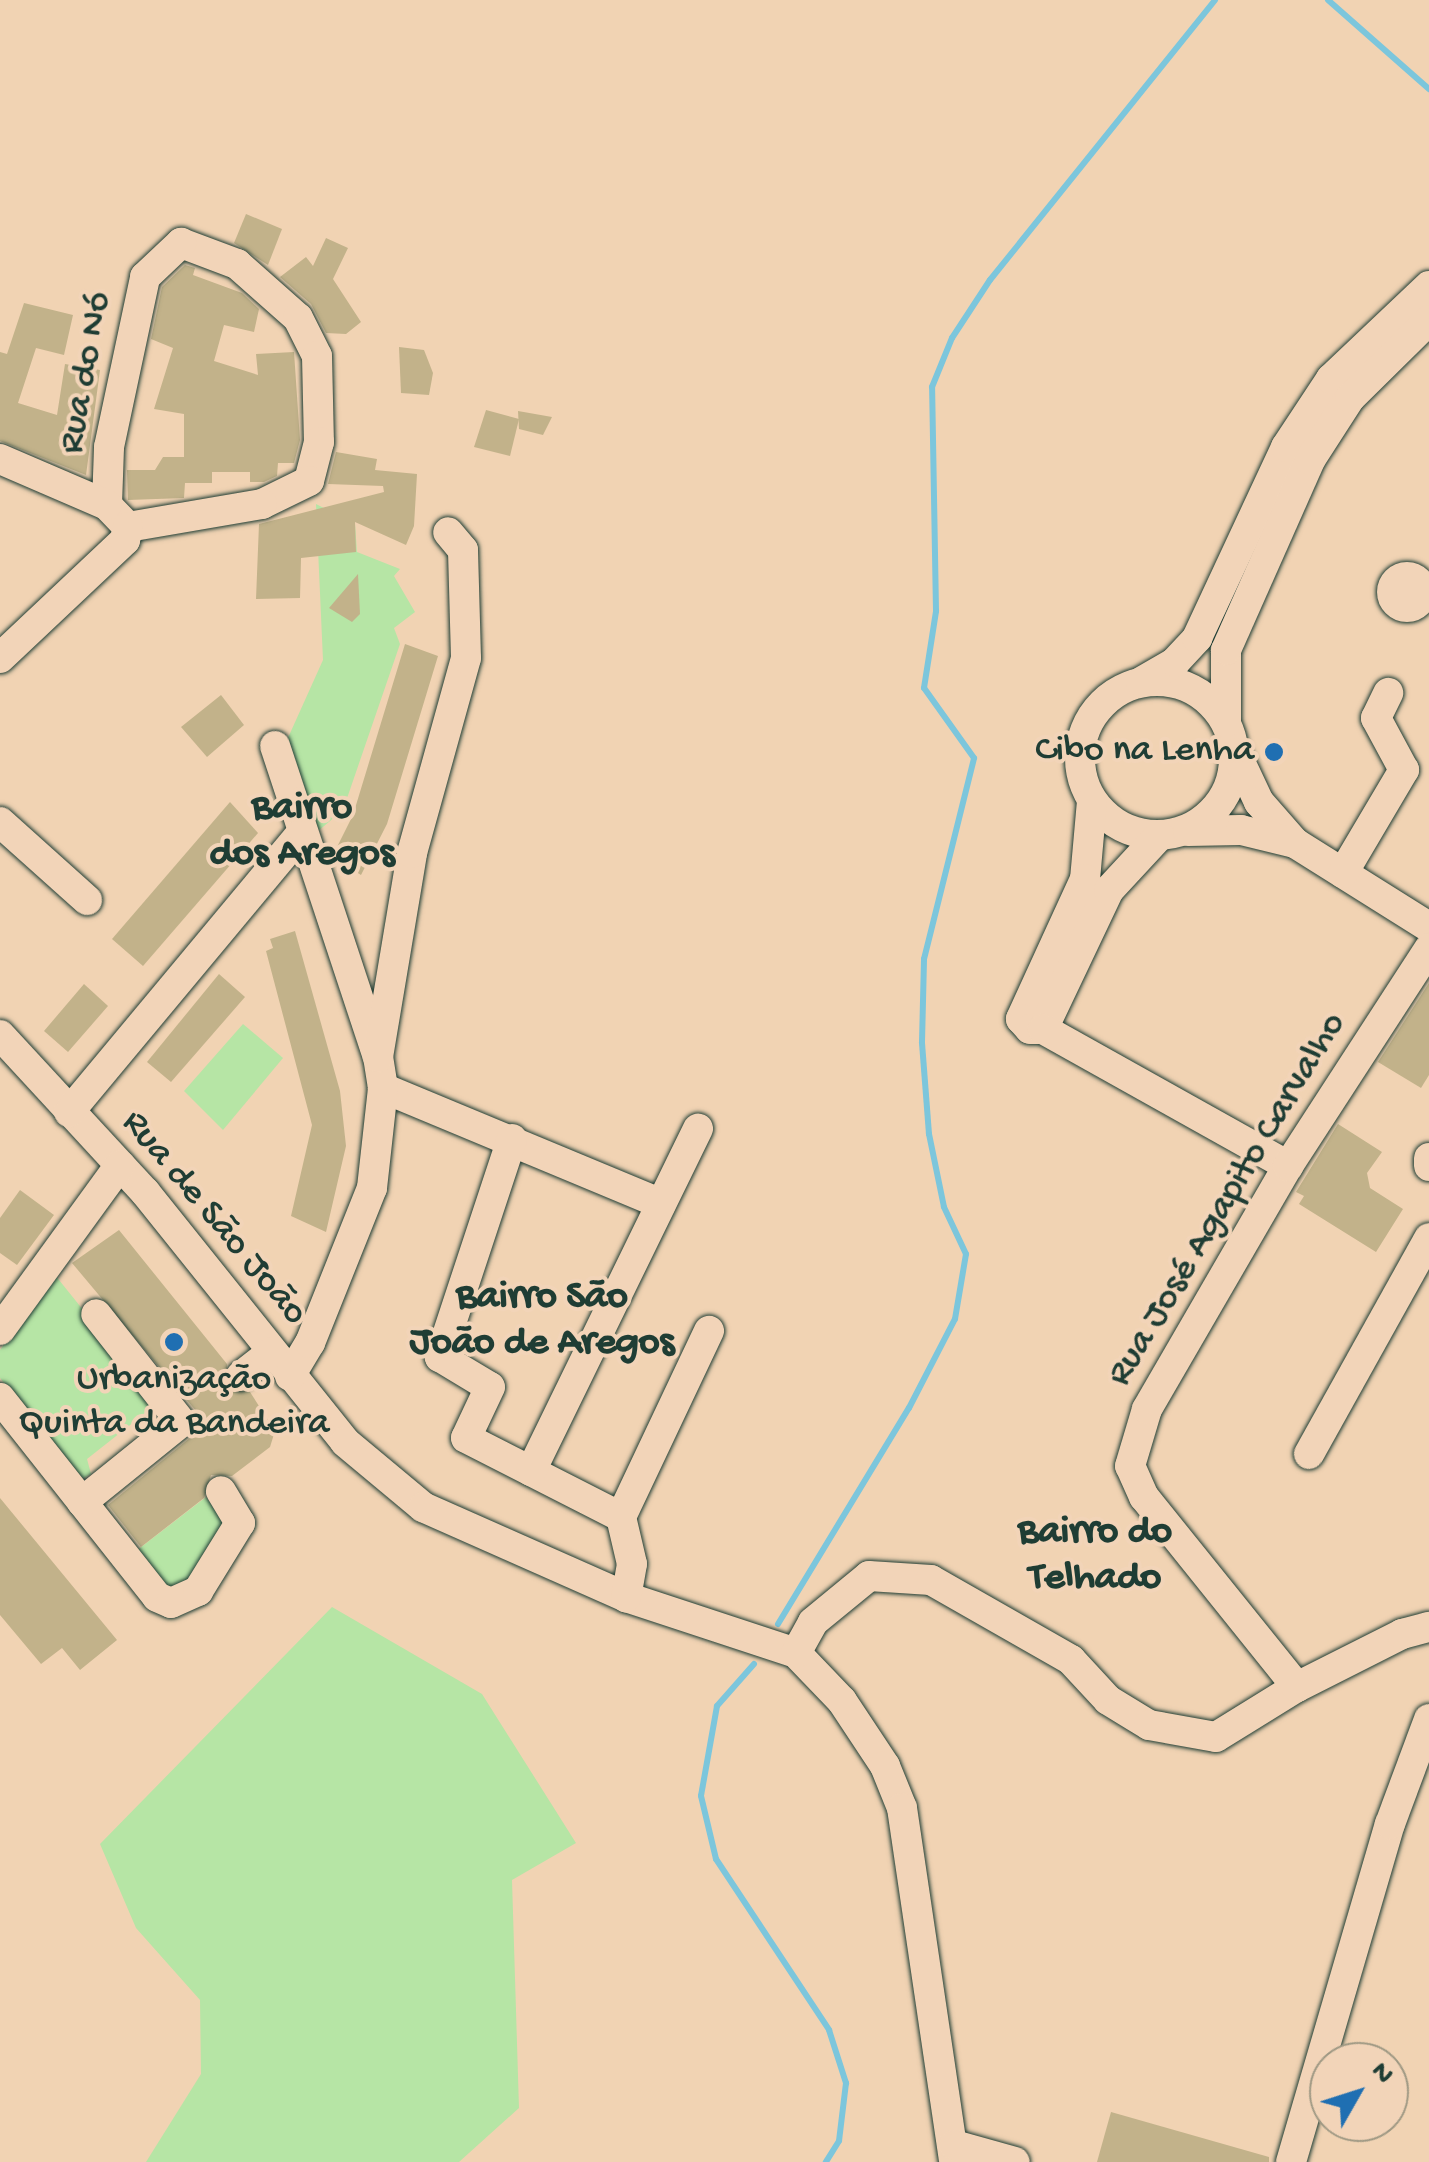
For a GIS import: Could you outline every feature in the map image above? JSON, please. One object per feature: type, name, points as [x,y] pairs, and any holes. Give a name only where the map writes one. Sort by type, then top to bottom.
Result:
[{"type":"street","name":"Rua do Nó","points":[[181,243],[237,264],[298,318],[316,356],[319,442],[309,481],[262,504],[118,516],[109,448],[146,277],[181,243]]},
{"type":"street","points":[[1288,1166],[1043,1029],[1030,1029],[1021,1019],[1086,879],[1092,801],[1080,753],[1085,729],[1098,707],[1175,662],[1197,638],[1286,447],[1331,379],[1429,286]]},
{"type":"street","points":[[1043,1029],[1108,890],[1172,834],[1225,797],[1230,734],[1226,650],[1310,460],[1350,398],[1429,320]]},
{"type":"street","points":[[0,459],[118,516],[124,540],[0,658]]},
{"type":"street","points":[[378,1057],[412,853],[466,658],[463,550],[448,532]]},
{"type":"street","points":[[1141,682],[1190,688],[1230,734],[1259,802],[1295,843],[1429,927]]},
{"type":"street","points":[[1342,873],[1404,770],[1376,718],[1388,693]]},
{"type":"street","points":[[241,1376],[281,1364],[310,1343],[372,1188],[383,1088],[378,1057],[275,746]]},
{"type":"street","points":[[1092,801],[1133,832],[1241,830],[1295,843]]},
{"type":"street","points":[[0,822],[87,900]]},
{"type":"street","points":[[68,1112],[302,832]]},
{"type":"street","name":"Rua José Agapito Carvalho","points":[[1297,1687],[1144,1497],[1130,1466],[1146,1408],[1288,1166],[1429,949]]},
{"type":"street","name":"Rua de São João","points":[[0,1035],[120,1165],[344,1442],[423,1507],[626,1597],[796,1653]]},
{"type":"street","points":[[383,1088],[661,1204]]},
{"type":"street","points":[[530,1470],[698,1128]]},
{"type":"street","points":[[512,1140],[440,1357],[490,1386],[466,1438],[621,1516]]},
{"type":"street","points":[[1429,1158],[1429,1166]]},
{"type":"street","points":[[0,1330],[120,1165]]},
{"type":"street","points":[[1309,1454],[1429,1238]]},
{"type":"street","points":[[82,1502],[182,1422],[96,1314]]},
{"type":"street","points":[[626,1597],[632,1564],[621,1516],[710,1332]]},
{"type":"street","points":[[0,1398],[157,1597],[171,1603],[198,1591],[240,1524],[221,1492]]},
{"type":"street","points":[[1015,2162],[954,2153],[902,1808],[885,1766],[842,1701],[796,1653],[813,1622],[843,1591],[869,1576],[932,1580],[996,1613],[1071,1660],[1108,1700],[1149,1725],[1216,1737],[1297,1687],[1402,1634],[1429,1627]]},
{"type":"street","points":[[1292,2162],[1390,1824],[1429,1719]]},
{"type":"green space","points":[[316,504],[355,524],[357,552],[400,569],[394,576],[415,612],[394,628],[400,644],[343,810],[317,832],[287,740],[323,660]]},
{"type":"green space","points":[[243,1024],[283,1058],[223,1130],[184,1091]]},
{"type":"green space","points":[[55,1275],[158,1403],[87,1459],[91,1474],[82,1479],[0,1378],[0,1350]]},
{"type":"green space","points":[[206,1497],[224,1522],[187,1585],[171,1592],[136,1551]]},
{"type":"green space","points":[[332,1607],[482,1694],[576,1843],[512,1880],[519,2108],[459,2162],[146,2162],[201,2074],[200,2000],[136,1928],[100,1844]]},
{"type":"building","points":[[246,214],[282,229],[268,265],[234,243]]},
{"type":"building","points":[[326,238],[348,248],[333,279],[361,322],[346,334],[326,333],[311,304],[280,277],[306,257],[313,266]]},
{"type":"building","points":[[185,265],[195,268],[193,275],[242,293],[259,309],[254,332],[224,325],[214,361],[258,375],[256,354],[294,352],[300,440],[294,463],[278,463],[277,476],[264,482],[250,482],[250,472],[212,472],[212,483],[185,483],[184,498],[128,500],[127,470],[155,470],[163,457],[184,457],[184,414],[154,409],[173,348],[151,339],[162,287]]},
{"type":"building","points":[[24,303],[73,315],[64,355],[36,348],[18,403],[57,415],[65,364],[100,370],[86,475],[0,441],[0,352],[7,354]]},
{"type":"building","points":[[399,347],[424,350],[433,373],[429,395],[401,393]]},
{"type":"building","points":[[486,410],[519,419],[510,456],[474,447]]},
{"type":"building","points":[[518,411],[552,417],[543,435],[519,429]]},
{"type":"building","points":[[336,452],[377,459],[375,470],[417,474],[414,526],[406,545],[355,522],[356,552],[301,558],[300,598],[256,599],[259,524],[384,492],[383,486],[328,484]]},
{"type":"building","points":[[358,574],[360,614],[352,622],[329,608]]},
{"type":"building","points":[[405,644],[438,656],[387,824],[361,875],[332,857],[353,815]]},
{"type":"building","points":[[221,695],[244,725],[207,757],[181,727]]},
{"type":"building","points":[[230,802],[258,833],[143,966],[112,939]]},
{"type":"building","points":[[295,931],[340,1091],[346,1146],[326,1232],[291,1216],[312,1125],[266,951],[273,948],[270,939]]},
{"type":"building","points":[[219,974],[245,997],[171,1082],[147,1062]]},
{"type":"building","points":[[1429,983],[1429,1075],[1421,1088],[1378,1062]]},
{"type":"building","points":[[84,984],[108,1006],[68,1052],[44,1031]]},
{"type":"building","points":[[1338,1124],[1382,1152],[1367,1173],[1370,1188],[1403,1209],[1376,1252],[1299,1204],[1304,1196],[1296,1192]]},
{"type":"building","points":[[20,1190],[54,1215],[17,1265],[0,1253],[0,1218]]},
{"type":"building","name":"Urbanização Quinta da Bandeira","points":[[119,1230],[227,1364],[227,1388],[250,1392],[275,1431],[270,1447],[232,1476],[211,1475],[204,1498],[141,1547],[108,1505],[207,1424],[72,1263]]},
{"type":"building","points":[[0,1498],[117,1640],[80,1670],[62,1648],[41,1664],[0,1615]]},
{"type":"building","points":[[1111,2112],[1269,2157],[1269,2162],[1097,2162]]},
{"type":"waterway","points":[[778,1624],[909,1408],[955,1319],[966,1254],[944,1207],[929,1134],[922,1042],[924,959],[974,758],[924,688],[936,611],[932,387],[952,338],[990,280],[1215,0]]},
{"type":"waterway","points":[[1328,0],[1429,89]]},
{"type":"waterway","points":[[754,1664],[717,1706],[701,1796],[716,1859],[829,2030],[846,2083],[839,2141],[826,2162]]},
{"type":"place","name":"Cibo na Lenha","points":[[1274,752]]},
{"type":"place","name":"Urbanização Quinta da Bandeira","points":[[174,1342]]},
{"type":"district","name":"Bairro dos Aregos","points":[[302,832]]},
{"type":"district","name":"Bairro São João de Aregos","points":[[542,1321]]},
{"type":"district","name":"Bairro do Telhado","points":[[1095,1556]]}]
